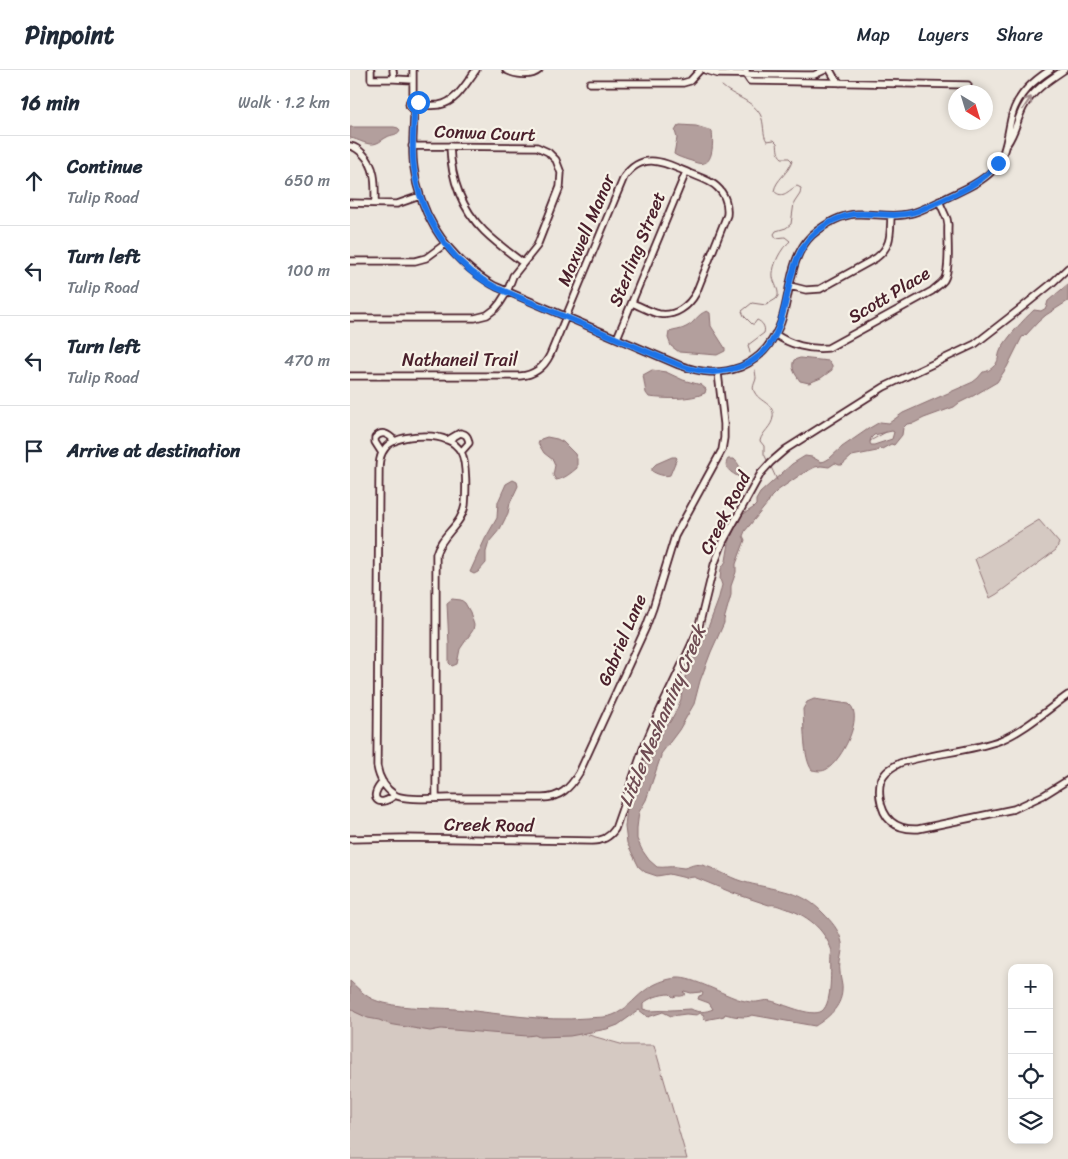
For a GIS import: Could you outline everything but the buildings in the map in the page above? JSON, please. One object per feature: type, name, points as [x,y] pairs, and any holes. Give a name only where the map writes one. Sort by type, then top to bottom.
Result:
[{"type":"street","points":[[371,70],[371,79],[413,80]]},
{"type":"street","points":[[394,70],[394,79]]},
{"type":"street","points":[[413,70],[413,99],[417,100],[412,146],[413,166],[420,196],[430,221],[456,256],[493,286],[692,370],[708,373],[718,373],[737,368],[753,361],[768,347],[782,320],[794,265],[806,242],[823,227],[854,214],[891,216],[909,214],[977,183],[986,177],[1002,156],[1012,115],[1021,96],[1031,84],[1050,70]]},
{"type":"street","points":[[416,107],[439,105],[449,101],[458,94],[476,70]]},
{"type":"street","points":[[506,70],[517,74],[530,74],[540,70]]},
{"type":"street","points":[[590,83],[683,83],[690,81],[700,70]]},
{"type":"street","points":[[705,70],[716,74],[746,72],[819,74],[825,70]]},
{"type":"street","points":[[830,70],[840,83]]},
{"type":"street","points":[[1005,146],[1012,138],[1023,109],[1031,97],[1064,70]]},
{"type":"street","points":[[746,72],[750,81],[968,85]]},
{"type":"street","points":[[350,146],[363,154],[371,165],[374,177],[375,203]]},
{"type":"street","name":"Conwa Court","points":[[350,318],[476,318],[487,315],[495,309],[507,292],[513,276],[537,246],[560,187],[561,173],[556,160],[548,152],[537,147],[412,146]]},
{"type":"street","points":[[450,146],[454,178],[470,214],[486,233],[523,264]]},
{"type":"street","name":"Maxwell Manor","points":[[566,317],[624,177],[630,170],[640,163],[654,161],[664,163],[708,181],[717,187],[727,205],[726,220],[696,293],[689,303],[678,311],[658,314],[632,303]]},
{"type":"street","name":"Sterling Street","points":[[616,338],[686,172]]},
{"type":"street","points":[[350,203],[397,204],[420,196]]},
{"type":"street","name":"Scott Place","points":[[775,334],[790,343],[813,348],[828,348],[932,291],[945,278],[948,269],[948,225],[939,201]]},
{"type":"street","points":[[790,286],[806,290],[820,289],[876,258],[888,245],[891,216]]},
{"type":"street","points":[[350,261],[422,260],[446,244]]},
{"type":"street","name":"Creek Road","points":[[350,839],[600,841],[607,838],[615,829],[654,722],[698,630],[718,554],[761,473],[786,449],[870,396],[896,381],[981,340],[1068,268]]},
{"type":"street","name":"Nathaneil Trail","points":[[350,376],[524,376],[533,373],[545,365],[566,317]]},
{"type":"street","name":"Gabriel Lane","points":[[436,798],[436,554],[440,544],[463,511],[465,504],[465,470],[461,452],[469,442],[468,438],[460,433],[448,440],[439,437],[412,436],[395,440],[388,434],[378,435],[375,438],[375,442],[382,453],[379,473],[377,766],[379,774],[383,782],[395,795],[402,798],[436,798],[550,798],[566,790],[579,773],[654,608],[675,536],[722,450],[724,424],[718,373]]},
{"type":"street","points":[[382,453],[395,440]]},
{"type":"street","points":[[448,440],[461,452]]},
{"type":"street","points":[[1068,695],[1021,729],[1002,739],[980,746],[900,762],[884,774],[880,781],[879,791],[886,817],[902,828],[918,829],[1014,809],[1044,795],[1068,780]]},
{"type":"street","name":"Gabriel Lane","points":[[383,782],[375,791],[377,799],[380,802],[386,802],[395,795]]},
{"type":"shaded area","points":[[680,125],[696,126],[712,131],[712,149],[710,158],[707,161],[698,163],[674,154],[677,138],[675,131]]},
{"type":"shaded area","points":[[350,127],[394,127],[400,130],[378,143],[370,144],[350,138]]},
{"type":"shaded area","points":[[1068,284],[1068,301],[1046,315],[1022,337],[997,382],[954,407],[907,424],[903,428],[902,435],[894,445],[891,444],[882,449],[879,448],[877,451],[852,456],[842,465],[835,463],[829,467],[815,467],[800,475],[771,497],[745,531],[743,536],[745,540],[736,564],[736,572],[731,586],[731,595],[724,623],[700,681],[694,704],[679,730],[661,754],[646,800],[639,812],[637,839],[649,860],[657,867],[684,868],[697,864],[707,866],[741,881],[795,894],[815,905],[827,917],[834,925],[842,943],[840,968],[841,997],[829,1016],[815,1026],[752,1015],[743,1017],[725,1014],[724,1016],[706,1020],[703,1017],[704,1015],[700,1013],[697,1015],[671,1016],[663,1012],[648,1017],[639,1010],[618,1025],[607,1029],[570,1036],[539,1037],[535,1035],[527,1036],[441,1029],[430,1031],[389,1024],[368,1018],[350,1008],[350,981],[365,995],[373,999],[402,1006],[455,1009],[554,1019],[604,1017],[622,1010],[655,984],[677,978],[691,980],[745,1001],[776,1002],[811,1013],[822,1011],[826,1007],[831,977],[832,951],[819,929],[800,914],[733,893],[694,877],[686,878],[669,874],[657,876],[645,872],[639,867],[627,843],[625,827],[627,807],[647,753],[663,728],[670,722],[681,699],[686,673],[692,657],[709,625],[718,601],[722,585],[720,579],[721,569],[726,561],[734,529],[742,515],[756,505],[756,500],[760,493],[792,464],[805,456],[812,457],[821,462],[825,461],[842,447],[880,422],[889,423],[903,413],[973,382],[983,372],[988,371],[996,364],[999,353],[1008,339],[1034,310],[1041,311],[1046,308],[1048,301]],"holes":[[[894,432],[892,439],[871,445],[871,438],[874,435]],[[684,991],[703,993],[698,999],[709,1003],[713,1009],[702,1012],[691,1009],[650,1011],[643,1009],[643,1004],[651,998],[666,994],[670,994],[673,997],[682,996],[686,994]]]},
{"type":"shaded area","points":[[707,311],[710,313],[711,326],[725,351],[717,355],[679,352],[671,346],[668,338],[669,332],[686,327]]},
{"type":"shaded area","points":[[800,358],[829,361],[832,365],[832,370],[821,378],[809,383],[800,381],[794,371],[793,363],[794,360]]},
{"type":"shaded area","points":[[652,370],[666,372],[683,380],[701,385],[706,389],[705,393],[685,398],[649,397],[646,393],[643,375]]},
{"type":"shaded area","points":[[547,437],[563,442],[575,454],[577,459],[577,468],[567,476],[556,480],[553,475],[555,465],[553,460],[544,453],[538,443],[541,439]]},
{"type":"shaded area","points":[[672,457],[677,458],[670,475],[661,475],[652,471],[656,464]]},
{"type":"shaded area","points":[[728,459],[734,459],[741,469],[741,476],[733,474],[727,468],[726,462]]},
{"type":"shaded area","points":[[513,480],[517,482],[518,486],[510,503],[508,513],[500,529],[489,542],[486,552],[486,563],[474,574],[470,572],[497,518],[498,502],[506,484]]},
{"type":"shaded area","points":[[1039,520],[1059,543],[1056,550],[990,598],[975,559]]},
{"type":"shaded area","points":[[452,599],[461,600],[465,603],[474,625],[473,630],[460,649],[457,664],[452,666],[449,663],[447,603]]},
{"type":"shaded area","points":[[814,699],[849,704],[853,710],[854,718],[853,728],[839,757],[827,769],[822,771],[812,770],[809,765],[804,741],[803,709],[807,702]]},
{"type":"shaded area","points":[[350,995],[386,1019],[578,1032],[624,1045],[654,1045],[687,1159],[350,1159]]},
{"type":"waterway","points":[[722,86],[757,109],[762,117],[764,136],[767,141],[774,140],[777,143],[780,156],[782,158],[789,158],[792,161],[777,183],[774,191],[780,195],[797,186],[801,188],[800,194],[794,203],[791,224],[786,228],[776,231],[774,234],[776,238],[785,237],[790,241],[780,253],[773,270],[778,296],[766,305],[752,303],[742,311],[752,324],[757,320],[764,327],[764,333],[748,345],[750,353]]},
{"type":"waterway","points":[[755,370],[754,391],[757,396],[770,406],[773,413],[771,424],[760,441],[764,446],[764,454],[767,460]]},
{"type":"waterway","name":"Little Neshaminy Creek","points":[[870,441],[886,432]]},
{"type":"waterway","points":[[771,467],[777,480]]},
{"type":"route","points":[[418,102],[419,106],[414,110],[412,139],[413,166],[418,188],[430,221],[440,237],[463,263],[497,288],[679,365],[708,373],[727,371],[745,365],[753,361],[768,347],[782,320],[794,265],[800,252],[811,236],[828,223],[854,214],[891,216],[918,211],[977,183],[993,171],[998,163]]}]
